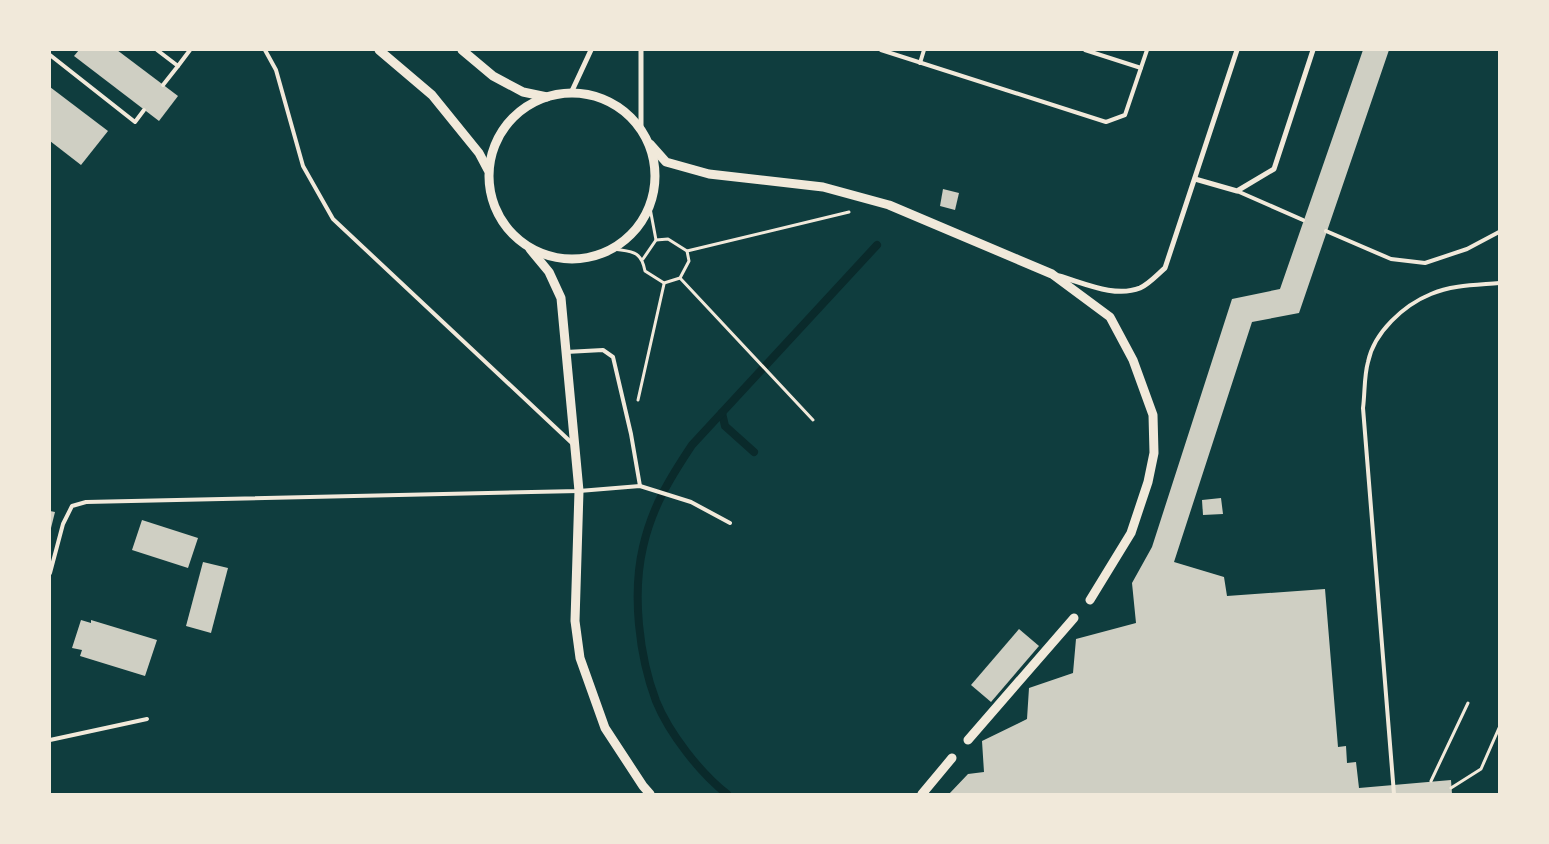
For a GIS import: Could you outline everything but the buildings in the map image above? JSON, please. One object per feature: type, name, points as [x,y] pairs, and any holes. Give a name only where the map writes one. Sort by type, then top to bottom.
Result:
[{"type":"street","points":[[379,50],[432,95],[480,153],[488,170],[489,190],[498,216],[549,272],[561,298],[579,491],[575,620],[580,658],[605,728],[650,794]]},
{"type":"street","points":[[462,50],[493,76],[523,92],[547,97]]},
{"type":"street","points":[[571,92],[591,50]]},
{"type":"street","points":[[640,127],[641,50]]},
{"type":"street","points":[[488,170],[506,125],[523,108],[547,97],[571,92],[603,98],[640,127],[650,144],[666,162],[708,174],[822,187],[889,205],[1052,274],[1106,289],[1125,292],[1142,288],[1165,268],[1237,50]]},
{"type":"street","points":[[1195,178],[1236,191],[1274,168],[1313,50]]},
{"type":"street","points":[[530,249],[578,260],[614,249],[634,233],[650,208],[656,166],[650,144]]},
{"type":"street","points":[[1052,274],[1110,317],[1133,360],[1153,415],[1154,453],[1148,482],[1131,533],[1090,600]]},
{"type":"street","points":[[968,740],[1074,618]]},
{"type":"street","points":[[922,794],[952,758]]},
{"type":"lane","points":[[157,50],[178,66]]},
{"type":"lane","points":[[163,85],[190,50]]},
{"type":"lane","points":[[265,50],[276,70],[303,166],[333,219],[575,447]]},
{"type":"lane","points":[[880,50],[1106,122],[1125,115],[1147,50]]},
{"type":"lane","points":[[920,63],[924,50]]},
{"type":"lane","points":[[1085,50],[1141,68]]},
{"type":"lane","points":[[50,55],[135,122],[144,110]]},
{"type":"lane","points":[[1236,191],[1303,220]]},
{"type":"lane","points":[[1326,231],[1391,259],[1425,263],[1467,249],[1499,232]]},
{"type":"lane","points":[[1394,794],[1363,408],[1368,360],[1381,332],[1401,311],[1431,293],[1463,286],[1499,283]]},
{"type":"lane","points":[[566,352],[603,350],[613,357],[629,425],[640,486]]},
{"type":"lane","points":[[50,573],[63,524],[72,506],[86,502],[579,491],[640,486],[691,502],[730,523]]},
{"type":"lane","points":[[50,740],[147,719]]},
{"type":"path","points":[[643,259],[656,240],[650,208]]},
{"type":"path","points":[[686,251],[852,212]]},
{"type":"path","points":[[656,240],[668,238],[686,251],[689,261],[680,278],[664,283]]},
{"type":"path","points":[[614,249],[635,252],[643,259],[645,270],[664,283]]},
{"type":"path","points":[[680,278],[813,420]]},
{"type":"path","points":[[637,406],[664,283]]},
{"type":"path","points":[[1430,781],[1468,703]]},
{"type":"path","points":[[1451,788],[1481,769],[1499,728]]},
{"type":"waterway","points":[[727,794],[706,775],[686,752],[662,713],[650,683],[645,665],[638,605],[640,565],[647,532],[663,493],[692,445],[877,245]]},
{"type":"waterway","points":[[722,413],[725,426],[754,452]]}]
